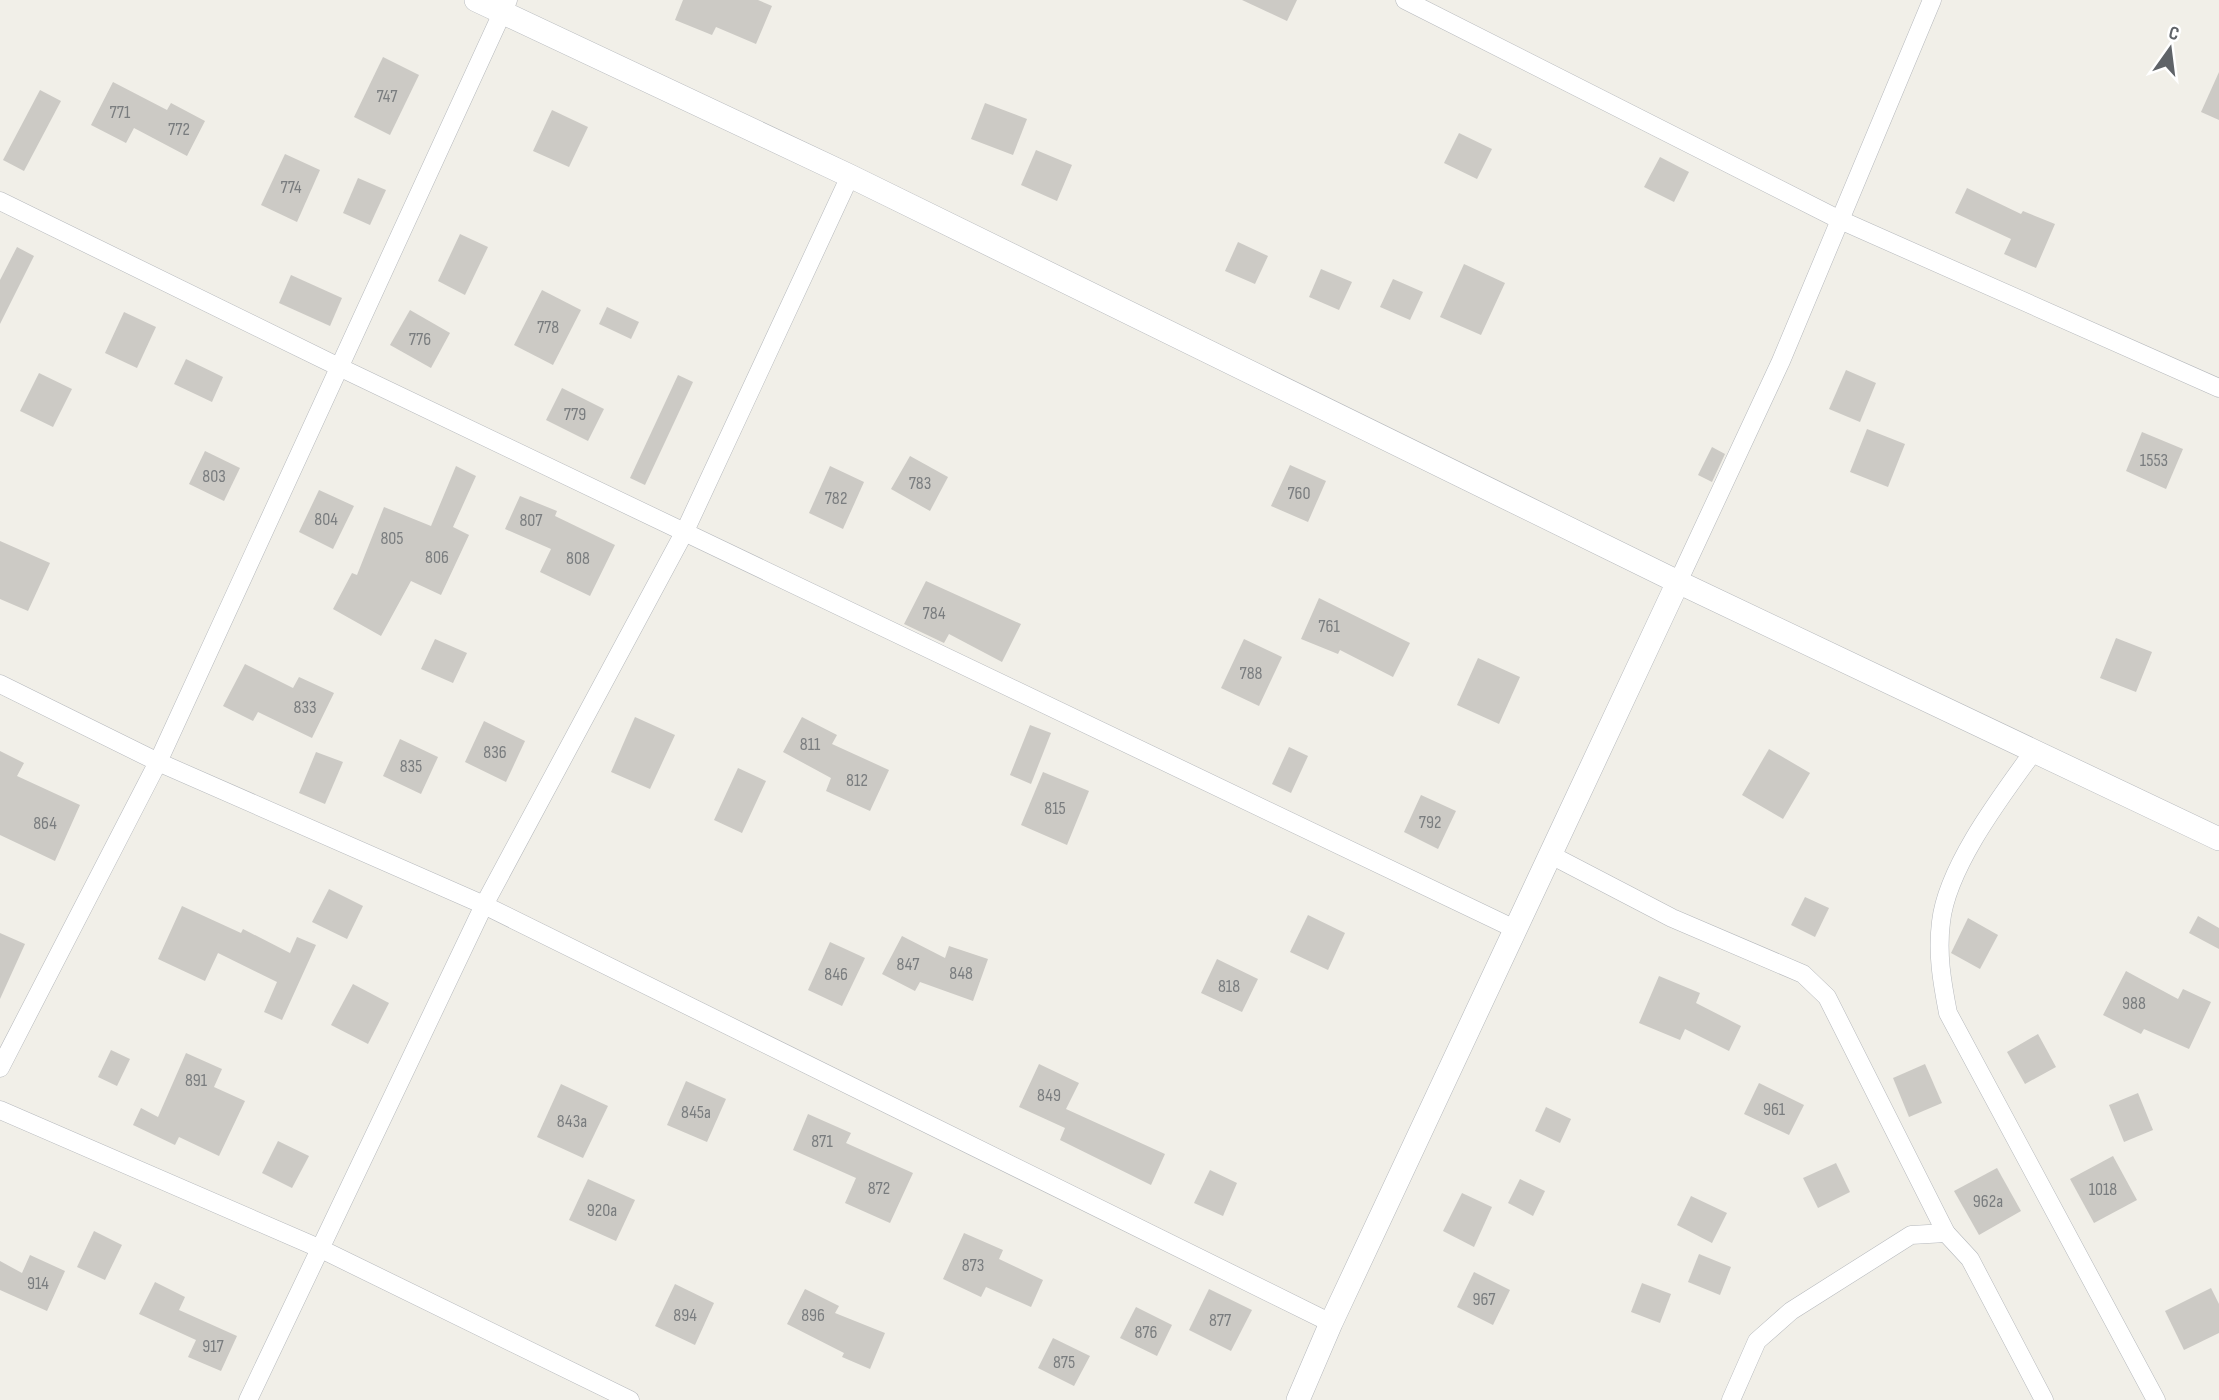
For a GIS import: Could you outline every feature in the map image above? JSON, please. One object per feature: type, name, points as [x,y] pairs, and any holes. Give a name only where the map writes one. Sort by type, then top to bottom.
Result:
[{"type":"street","points":[[476,0],[506,6],[1678,582],[2219,839]]},
{"type":"street","points":[[1405,0],[1838,219],[2219,388]]},
{"type":"street","points":[[1298,1400],[1331,1323],[1781,361],[1931,0]]},
{"type":"street","points":[[0,1068],[158,762],[506,6]]},
{"type":"street","points":[[248,1400],[484,905],[685,531],[850,176]]},
{"type":"street","points":[[0,201],[339,367],[1517,930]]},
{"type":"street","points":[[0,684],[158,762],[484,905],[1331,1323]]},
{"type":"street","points":[[2034,751],[1995,805],[1961,862],[1941,919],[1939,968],[1948,1013],[2156,1400]]},
{"type":"street","points":[[1550,855],[1672,918],[1803,974],[1828,997],[1946,1233],[1970,1259],[2044,1400]]},
{"type":"street","points":[[0,1110],[321,1249],[630,1400]]},
{"type":"street","points":[[1731,1400],[1758,1341],[1791,1311],[1911,1235],[1946,1233]]},
{"type":"building","points":[[683,0],[758,0],[772,6],[756,44],[716,27],[712,35],[675,20]]},
{"type":"building","points":[[1242,0],[1297,0],[1287,21]]},
{"type":"building","points":[[383,57],[419,75],[390,135],[354,117]]},
{"type":"building","points":[[2219,72],[2219,120],[2201,112]]},
{"type":"building","points":[[113,82],[167,110],[171,103],[205,121],[187,156],[134,128],[126,143],[91,125]]},
{"type":"building","points":[[40,90],[61,101],[24,171],[3,160]]},
{"type":"building","points":[[985,103],[1027,119],[1013,155],[971,139]]},
{"type":"building","points":[[552,110],[588,127],[569,167],[533,151]]},
{"type":"building","points":[[1459,133],[1492,149],[1477,179],[1444,163]]},
{"type":"building","points":[[1036,150],[1072,165],[1057,201],[1021,185]]},
{"type":"building","points":[[285,154],[320,170],[297,222],[261,205]]},
{"type":"building","points":[[1660,157],[1689,172],[1674,202],[1644,187]]},
{"type":"building","points":[[358,178],[386,190],[370,225],[343,213]]},
{"type":"building","points":[[1967,188],[2021,214],[2023,211],[2055,224],[2036,268],[2004,254],[2011,239],[1955,213]]},
{"type":"building","points":[[460,234],[488,247],[465,295],[438,281]]},
{"type":"building","points":[[1238,242],[1268,256],[1255,284],[1225,271]]},
{"type":"building","points":[[17,247],[34,256],[0,324],[0,280]]},
{"type":"building","points":[[1464,264],[1505,283],[1481,335],[1440,317]]},
{"type":"building","points":[[1321,269],[1352,282],[1339,310],[1309,297]]},
{"type":"building","points":[[291,275],[342,298],[330,326],[279,303]]},
{"type":"building","points":[[1393,279],[1423,292],[1410,320],[1380,307]]},
{"type":"building","points":[[542,290],[581,310],[553,365],[514,345]]},
{"type":"building","points":[[607,307],[639,322],[631,339],[599,324]]},
{"type":"building","points":[[410,310],[450,333],[431,368],[390,345]]},
{"type":"building","points":[[124,312],[156,327],[137,368],[105,353]]},
{"type":"building","points":[[186,359],[223,377],[212,402],[174,384]]},
{"type":"building","points":[[1846,370],[1876,383],[1860,422],[1829,409]]},
{"type":"building","points":[[39,373],[72,389],[53,427],[20,411]]},
{"type":"building","points":[[678,375],[693,382],[645,485],[630,478]]},
{"type":"building","points":[[562,388],[604,409],[588,441],[546,420]]},
{"type":"building","points":[[1867,429],[1905,444],[1888,487],[1850,472]]},
{"type":"building","points":[[2142,432],[2183,449],[2166,489],[2126,471]]},
{"type":"building","points":[[1712,447],[1725,454],[1712,482],[1698,475]]},
{"type":"building","points":[[205,451],[240,468],[224,501],[189,484]]},
{"type":"building","points":[[910,456],[948,477],[930,511],[891,489]]},
{"type":"building","points":[[1290,465],[1326,481],[1308,522],[1271,506]]},
{"type":"building","points":[[456,466],[476,476],[453,527],[469,535],[441,595],[411,581],[381,636],[333,609],[352,573],[357,575],[384,507],[431,526]]},
{"type":"building","points":[[830,466],[864,482],[843,529],[809,513]]},
{"type":"building","points":[[319,490],[354,506],[333,549],[299,532]]},
{"type":"building","points":[[520,496],[557,511],[555,516],[615,545],[590,596],[540,572],[551,549],[505,529]]},
{"type":"building","points":[[0,541],[50,563],[28,611],[0,599]]},
{"type":"building","points":[[926,581],[1021,624],[1002,662],[949,634],[944,643],[904,624]]},
{"type":"building","points":[[1319,598],[1410,643],[1393,677],[1340,650],[1338,654],[1301,639]]},
{"type":"building","points":[[2116,638],[2152,652],[2136,692],[2100,678]]},
{"type":"building","points":[[435,639],[467,653],[453,683],[421,669]]},
{"type":"building","points":[[1244,639],[1282,657],[1259,706],[1221,688]]},
{"type":"building","points":[[1478,658],[1520,677],[1499,724],[1457,705]]},
{"type":"building","points":[[245,664],[293,688],[299,677],[334,693],[312,738],[258,712],[253,721],[223,706]]},
{"type":"building","points":[[635,717],[675,735],[650,789],[611,772]]},
{"type":"building","points":[[802,717],[837,735],[832,744],[889,770],[870,811],[826,791],[831,778],[783,752]]},
{"type":"building","points":[[484,721],[525,741],[506,782],[465,762]]},
{"type":"building","points":[[1030,725],[1051,733],[1031,784],[1010,775]]},
{"type":"building","points":[[400,739],[438,757],[421,794],[383,776]]},
{"type":"building","points":[[1289,747],[1308,756],[1291,793],[1272,784]]},
{"type":"building","points":[[1769,749],[1810,773],[1783,819],[1742,795]]},
{"type":"building","points":[[0,751],[24,763],[17,776],[80,805],[55,861],[0,835]]},
{"type":"building","points":[[316,752],[343,762],[325,804],[299,793]]},
{"type":"building","points":[[738,768],[766,781],[742,833],[714,820]]},
{"type":"building","points":[[1043,772],[1089,791],[1067,845],[1021,825]]},
{"type":"building","points":[[1421,795],[1456,811],[1438,849],[1404,832]]},
{"type":"building","points":[[329,889],[363,906],[347,939],[312,922]]},
{"type":"building","points":[[1805,897],[1829,908],[1815,937],[1791,925]]},
{"type":"building","points":[[182,906],[241,933],[243,929],[290,953],[297,937],[316,945],[282,1020],[264,1012],[277,982],[218,953],[205,981],[158,959]]},
{"type":"building","points":[[1308,915],[1345,933],[1328,970],[1290,952]]},
{"type":"building","points":[[2198,916],[2219,928],[2219,949],[2189,933]]},
{"type":"building","points":[[1968,918],[1998,935],[1980,969],[1951,953]]},
{"type":"building","points":[[0,933],[25,944],[0,999]]},
{"type":"building","points":[[902,936],[945,958],[949,946],[988,959],[973,1001],[920,982],[915,991],[882,974]]},
{"type":"building","points":[[830,942],[865,958],[842,1006],[808,990]]},
{"type":"building","points":[[1217,959],[1258,979],[1242,1012],[1201,993]]},
{"type":"building","points":[[2126,971],[2178,999],[2183,989],[2211,1002],[2189,1049],[2144,1029],[2141,1034],[2103,1015]]},
{"type":"building","points":[[1659,976],[1700,993],[1696,1003],[1741,1026],[1729,1051],[1685,1029],[1680,1040],[1639,1023]]},
{"type":"building","points":[[353,984],[389,1003],[368,1044],[331,1025]]},
{"type":"building","points":[[2038,1034],[2056,1067],[2025,1084],[2007,1052]]},
{"type":"building","points":[[111,1050],[130,1059],[117,1086],[98,1077]]},
{"type":"building","points":[[186,1053],[222,1069],[214,1087],[245,1101],[219,1156],[179,1137],[175,1145],[133,1125],[141,1108],[158,1117]]},
{"type":"building","points":[[1039,1064],[1079,1083],[1066,1109],[1165,1154],[1151,1185],[1060,1140],[1065,1128],[1019,1107]]},
{"type":"building","points":[[1925,1064],[1942,1103],[1909,1117],[1893,1078]]},
{"type":"building","points":[[686,1081],[726,1099],[707,1142],[667,1125]]},
{"type":"building","points":[[1759,1083],[1804,1105],[1789,1135],[1744,1114]]},
{"type":"building","points":[[561,1084],[608,1106],[583,1158],[537,1137]]},
{"type":"building","points":[[2138,1093],[2153,1130],[2124,1142],[2109,1105]]},
{"type":"building","points":[[1546,1107],[1571,1119],[1560,1143],[1535,1131]]},
{"type":"building","points":[[808,1114],[851,1133],[846,1143],[913,1173],[890,1223],[845,1203],[856,1178],[793,1150]]},
{"type":"building","points":[[278,1141],[309,1156],[292,1188],[262,1173]]},
{"type":"building","points":[[2113,1156],[2137,1200],[2094,1223],[2070,1179]]},
{"type":"building","points":[[1836,1163],[1850,1192],[1818,1208],[1803,1178]]},
{"type":"building","points":[[1997,1168],[2021,1211],[1979,1235],[1954,1191]]},
{"type":"building","points":[[1210,1170],[1237,1183],[1223,1216],[1194,1203]]},
{"type":"building","points":[[588,1179],[635,1200],[616,1241],[569,1220]]},
{"type":"building","points":[[1520,1179],[1545,1191],[1533,1216],[1508,1203]]},
{"type":"building","points":[[1462,1193],[1492,1207],[1474,1247],[1443,1231]]},
{"type":"building","points":[[1691,1196],[1727,1213],[1712,1243],[1677,1225]]},
{"type":"building","points":[[94,1231],[122,1245],[105,1280],[77,1267]]},
{"type":"building","points":[[964,1233],[1003,1250],[999,1259],[1043,1280],[1031,1307],[986,1287],[981,1297],[943,1279]]},
{"type":"building","points":[[1699,1254],[1731,1267],[1720,1295],[1688,1282]]},
{"type":"building","points":[[30,1255],[65,1271],[47,1311],[0,1290],[0,1261],[22,1273]]},
{"type":"building","points":[[1474,1272],[1510,1290],[1493,1325],[1457,1307]]},
{"type":"building","points":[[155,1282],[185,1297],[179,1310],[237,1336],[221,1371],[188,1357],[196,1340],[139,1314]]},
{"type":"building","points":[[1642,1283],[1671,1294],[1660,1323],[1631,1312]]},
{"type":"building","points":[[675,1284],[714,1303],[695,1345],[655,1326]]},
{"type":"building","points":[[2211,1288],[2219,1304],[2219,1333],[2184,1350],[2165,1311]]},
{"type":"building","points":[[805,1289],[839,1306],[835,1313],[885,1333],[870,1369],[842,1357],[844,1353],[787,1324]]},
{"type":"building","points":[[1209,1289],[1252,1310],[1231,1351],[1189,1330]]},
{"type":"building","points":[[1136,1307],[1172,1325],[1157,1356],[1120,1338]]},
{"type":"building","points":[[1053,1338],[1090,1356],[1074,1386],[1038,1368]]}]
